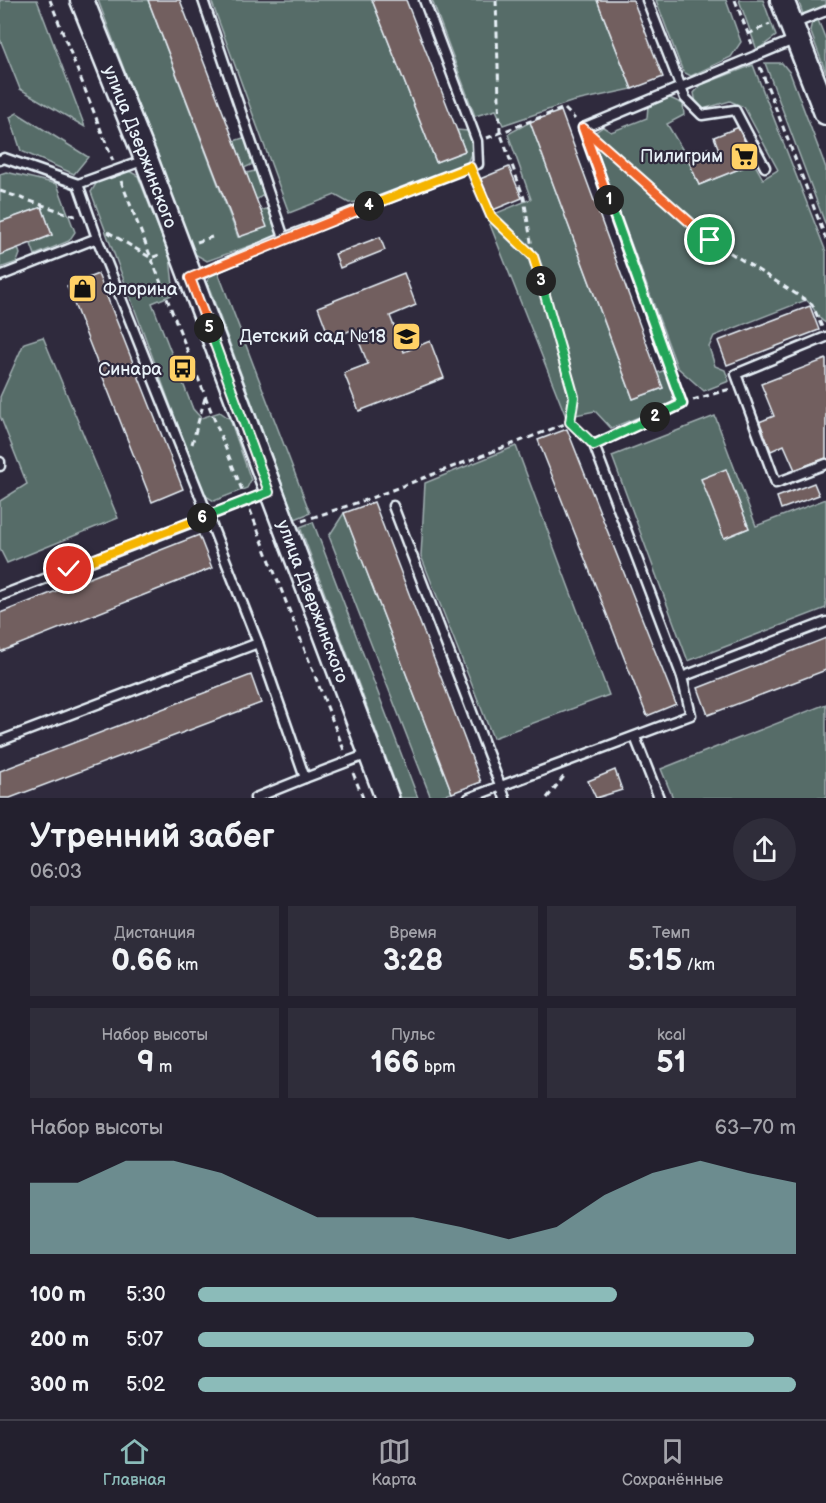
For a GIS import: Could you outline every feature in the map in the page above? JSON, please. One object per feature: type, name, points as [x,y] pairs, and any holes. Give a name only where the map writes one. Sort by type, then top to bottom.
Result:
[{"type":"street","name":"улица Дзержинского","points":[[82,0],[146,159],[269,492],[359,757],[387,798]]},
{"type":"street","points":[[782,0],[826,113]]},
{"type":"lane","points":[[203,0],[284,238]]},
{"type":"lane","points":[[190,278],[284,238],[478,164],[477,141],[424,0]]},
{"type":"lane","points":[[647,0],[685,98],[702,115],[735,110],[765,167]]},
{"type":"lane","points":[[469,798],[691,715],[682,676],[594,445],[682,404],[583,128],[756,55],[826,11]]},
{"type":"lane","points":[[0,160],[4,159],[78,184],[146,159]]},
{"type":"lane","points":[[78,184],[97,238],[258,643],[305,778]]},
{"type":"lane","points":[[0,276],[97,238]]},
{"type":"lane","points":[[826,337],[736,374],[776,483],[826,464]]},
{"type":"lane","points":[[0,596],[269,492]]},
{"type":"lane","points":[[393,506],[506,798]]},
{"type":"lane","points":[[682,676],[826,622]]},
{"type":"lane","points":[[0,741],[258,643]]},
{"type":"lane","points":[[635,737],[659,798]]},
{"type":"lane","points":[[255,798],[359,757]]},
{"type":"path","points":[[50,0],[247,501],[359,757],[363,798]]},
{"type":"path","points":[[496,0],[500,132],[524,198],[533,256],[574,397],[570,422]]},
{"type":"path","points":[[735,0],[826,239]]},
{"type":"path","points":[[477,141],[564,108]]},
{"type":"path","points":[[583,128],[710,240],[812,304],[826,337]]},
{"type":"path","points":[[470,167],[491,216],[533,256]]},
{"type":"path","points":[[0,191],[92,222],[151,258],[212,237]]},
{"type":"path","points":[[682,404],[740,386]]},
{"type":"path","points":[[187,463],[206,396]]},
{"type":"path","points":[[570,422],[594,445]]},
{"type":"path","points":[[316,515],[371,498],[570,422]]},
{"type":"path","points":[[547,798],[568,771]]},
{"type":"green space","points":[[0,0],[37,0],[85,127],[20,89],[0,39]]},
{"type":"green space","points":[[98,0],[148,0],[238,237],[266,227],[260,211],[266,209],[271,211],[279,233],[275,237],[207,261],[193,253]]},
{"type":"green space","points":[[211,0],[372,0],[436,162],[465,151],[457,130],[468,131],[474,147],[467,163],[368,201],[349,203],[335,195],[289,213]]},
{"type":"green space","points":[[432,0],[597,0],[632,89],[571,102],[503,125],[496,110],[475,116]]},
{"type":"green space","points":[[656,0],[726,0],[741,42],[731,57],[691,76],[683,72]]},
{"type":"green space","points":[[739,0],[763,0],[776,36],[757,50]]},
{"type":"green space","points":[[798,0],[826,0],[826,6],[803,14]]},
{"type":"green space","points":[[818,20],[826,40],[826,73],[810,30],[812,22]]},
{"type":"green space","points":[[765,63],[782,63],[790,73],[826,168],[826,226]]},
{"type":"green space","points":[[753,65],[826,252],[826,323],[820,319],[806,300],[714,336],[709,347],[715,366],[725,370],[729,381],[704,391],[677,367],[591,135],[603,127],[611,132],[647,118],[648,106],[668,97],[683,104],[684,115],[667,124],[687,157],[699,185],[754,163],[763,179],[778,170],[744,107],[730,101],[703,109],[696,103],[694,93],[701,85]]},
{"type":"green space","points":[[17,113],[88,157],[74,174],[21,151],[10,117]]},
{"type":"green space","points":[[530,122],[633,399],[663,388],[657,373],[665,370],[672,382],[672,404],[611,428],[595,411],[566,417],[487,217],[531,199],[508,134]]},
{"type":"green space","points":[[243,138],[246,140],[253,159],[251,165],[244,168],[234,141]]},
{"type":"green space","points":[[129,171],[138,176],[170,258],[174,294],[152,303],[193,409],[201,418],[220,412],[230,419],[251,480],[247,488],[214,501],[204,495],[91,192],[97,182]]},
{"type":"green space","points":[[255,171],[259,173],[266,193],[256,200],[246,173]]},
{"type":"green space","points":[[6,172],[57,184],[75,232],[69,241],[35,255],[31,244],[52,235],[42,207],[0,222],[0,174]]},
{"type":"green space","points":[[18,248],[20,254],[17,262],[0,268],[0,255]]},
{"type":"green space","points":[[218,272],[310,513],[295,519],[207,282],[210,275]]},
{"type":"green space","points":[[43,337],[118,518],[7,563],[0,549],[0,501],[27,484],[0,416],[0,397],[24,343]]},
{"type":"green space","points":[[715,416],[756,526],[826,499],[826,608],[688,661],[612,456]],"holes":[[[726,470],[749,528],[724,537]]]},
{"type":"green space","points":[[516,446],[609,695],[493,738],[421,556],[425,483]]},
{"type":"green space","points":[[344,513],[452,793],[431,798],[329,536]]},
{"type":"green space","points":[[313,522],[418,798],[401,798],[300,527]]},
{"type":"green space","points":[[826,704],[826,798],[673,798],[661,769]]},
{"type":"building","points":[[148,0],[180,0],[267,227],[239,237]]},
{"type":"building","points":[[372,0],[406,0],[465,151],[436,162]]},
{"type":"building","points":[[597,0],[633,0],[663,77],[632,89]]},
{"type":"building","points":[[561,111],[663,388],[633,399],[530,122]]},
{"type":"building","points":[[739,127],[754,163],[699,185],[687,157],[708,148],[710,153],[719,150],[714,137]]},
{"type":"building","points":[[509,167],[522,198],[493,210],[480,179]]},
{"type":"building","points":[[42,207],[52,235],[0,255],[0,222]]},
{"type":"building","points":[[380,237],[385,250],[340,268],[335,254]]},
{"type":"building","points":[[404,273],[416,305],[390,316],[404,352],[430,341],[444,378],[359,411],[344,373],[368,364],[354,329],[330,339],[318,307]]},
{"type":"building","points":[[98,274],[183,489],[152,502],[67,286]]},
{"type":"building","points":[[810,306],[819,330],[727,365],[718,341]]},
{"type":"building","points":[[826,359],[826,458],[795,470],[784,445],[771,451],[759,422],[774,416],[761,384]]},
{"type":"building","points":[[567,429],[676,704],[647,716],[538,440]]},
{"type":"building","points":[[726,469],[749,528],[724,538],[701,479]]},
{"type":"building","points":[[814,483],[819,495],[781,509],[777,497]]},
{"type":"building","points":[[374,502],[481,782],[452,793],[344,513]]},
{"type":"building","points":[[199,535],[212,568],[0,652],[0,613]]},
{"type":"building","points":[[826,638],[826,670],[708,715],[698,688]]},
{"type":"building","points":[[251,675],[261,703],[10,798],[0,798],[0,771]]},
{"type":"building","points":[[615,770],[622,790],[596,798],[588,781]]},
{"type":"place","name":"Пилигрим","points":[[744,156]]},
{"type":"place","name":"Флорина","points":[[82,289]]},
{"type":"place","name":"Детский сад №18","points":[[407,336]]},
{"type":"place","name":"Синара","points":[[183,369]]},
{"type":"route","points":[[69,569],[269,492],[190,278],[284,238],[470,167],[491,216],[533,256],[574,397],[570,422],[594,445],[682,404],[583,128],[710,240]]}]
